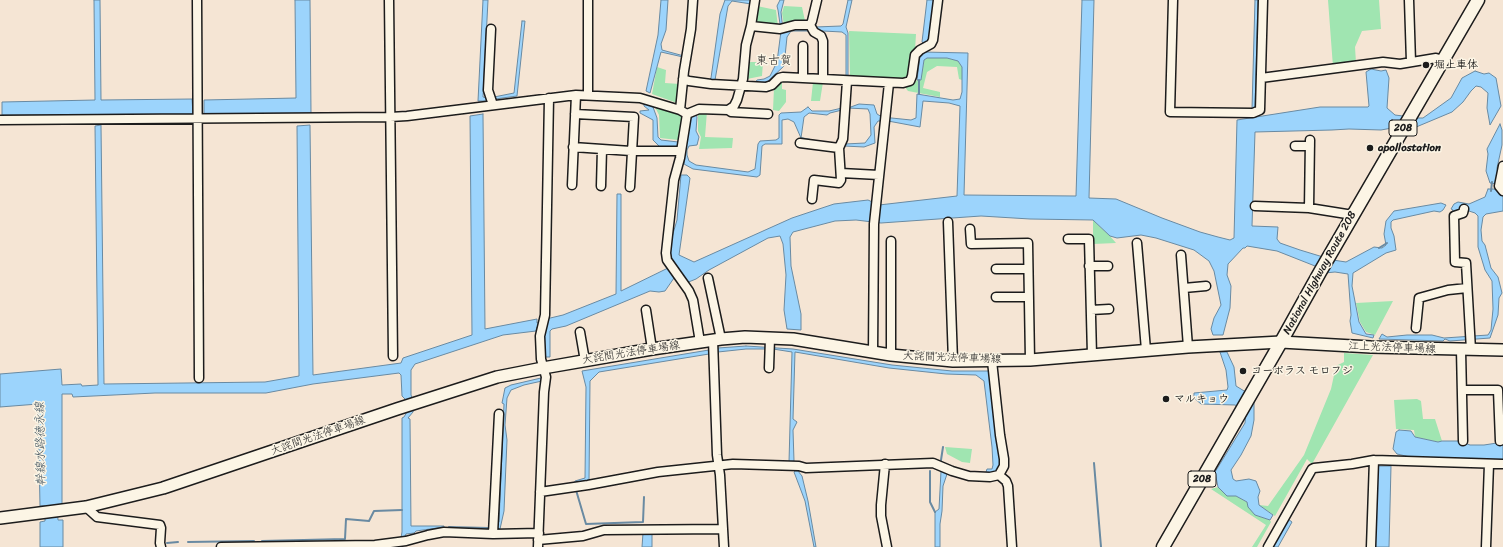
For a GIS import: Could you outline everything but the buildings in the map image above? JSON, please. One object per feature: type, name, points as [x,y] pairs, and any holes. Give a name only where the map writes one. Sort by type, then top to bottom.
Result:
[{"type":"highway","name":"National Highway Route 208","points":[[1162,547],[1478,0]]},
{"type":"main road","name":"大詫間光法停車場線","points":[[0,518],[86,508],[163,488],[397,409],[498,378],[543,368],[700,342],[745,337],[770,344],[793,339],[891,356],[953,361],[992,361],[1030,360],[1188,346],[1281,342]]},
{"type":"main road","name":"江上光法停車場線","points":[[1281,342],[1371,347],[1468,348],[1503,350]]},
{"type":"street","points":[[197,0],[199,378]]},
{"type":"street","points":[[389,0],[393,356]]},
{"type":"street","points":[[588,0],[588,95]]},
{"type":"street","points":[[693,0],[691,29],[683,79],[684,112],[681,151],[674,180],[666,253],[667,260],[672,270],[689,291],[693,300],[700,342]]},
{"type":"street","points":[[728,110],[734,106],[744,79],[746,45],[755,0]]},
{"type":"street","points":[[810,25],[817,0]]},
{"type":"street","points":[[683,79],[689,82],[766,87],[772,85],[779,78],[783,77],[889,83],[903,83],[910,81],[915,55],[920,50],[931,44],[933,40],[938,0]]},
{"type":"street","points":[[1173,0],[1170,112],[1253,113],[1260,110],[1263,0]]},
{"type":"street","points":[[1409,0],[1412,62]]},
{"type":"street","points":[[751,26],[782,29],[810,25]]},
{"type":"street","points":[[810,25],[814,32],[821,36],[823,41],[823,79]]},
{"type":"street","points":[[491,29],[488,90],[492,105]]},
{"type":"street","points":[[802,46],[803,78]]},
{"type":"street","points":[[1261,78],[1383,62],[1400,64],[1436,58],[1443,60]]},
{"type":"street","points":[[812,198],[814,180],[838,183],[841,180],[840,148],[843,139],[847,81]]},
{"type":"street","points":[[873,353],[873,241],[889,83]]},
{"type":"street","points":[[0,120],[390,117],[576,95],[640,98],[684,112],[699,109],[768,114]]},
{"type":"street","points":[[572,185],[576,95]]},
{"type":"street","points":[[538,540],[543,406],[546,377],[543,368],[540,336],[543,324],[549,98]]},
{"type":"street","points":[[575,114],[634,117],[630,187]]},
{"type":"street","points":[[800,143],[840,148]]},
{"type":"street","points":[[1295,146],[1310,143],[1309,208]]},
{"type":"street","points":[[573,147],[631,151],[681,151]]},
{"type":"street","points":[[601,186],[602,149]]},
{"type":"street","points":[[1503,166],[1499,186],[1503,191]]},
{"type":"street","points":[[841,173],[879,175]]},
{"type":"street","points":[[1255,206],[1309,208],[1353,215]]},
{"type":"street","points":[[1463,441],[1462,390],[1470,333],[1466,263],[1455,262],[1454,216],[1463,213],[1464,209]]},
{"type":"street","points":[[948,222],[953,361]]},
{"type":"street","points":[[970,229],[971,244],[1028,243],[1030,360]]},
{"type":"street","points":[[1068,239],[1089,239],[1092,355]]},
{"type":"street","points":[[890,241],[891,356]]},
{"type":"street","points":[[1137,243],[1146,350]]},
{"type":"street","points":[[1181,255],[1188,346]]},
{"type":"street","points":[[1090,266],[1108,266]]},
{"type":"street","points":[[996,269],[1028,269]]},
{"type":"street","points":[[708,278],[717,340],[718,465],[720,475],[724,547]]},
{"type":"street","points":[[1184,288],[1206,286]]},
{"type":"street","points":[[1416,328],[1419,298],[1448,290],[1468,288]]},
{"type":"street","points":[[996,297],[1029,297]]},
{"type":"street","points":[[1091,310],[1109,309]]},
{"type":"street","points":[[646,310],[652,349]]},
{"type":"street","points":[[580,332],[585,361]]},
{"type":"street","points":[[769,368],[770,344]]},
{"type":"street","points":[[540,492],[658,472],[718,465],[799,466],[806,468],[933,463],[969,476],[990,478],[999,475],[1004,466],[992,361]]},
{"type":"street","points":[[1462,390],[1498,390],[1500,441]]},
{"type":"street","points":[[493,534],[499,414]]},
{"type":"street","points":[[1371,547],[1374,460]]},
{"type":"street","points":[[1268,547],[1312,469],[1374,460],[1503,464]]},
{"type":"street","points":[[885,464],[880,505],[887,547]]},
{"type":"street","points":[[1486,547],[1489,464]]},
{"type":"street","points":[[999,475],[1006,481],[1008,486],[1012,547]]},
{"type":"street","points":[[86,508],[97,516],[160,525],[162,528],[160,543],[161,547]]},
{"type":"street","points":[[221,547],[375,545],[402,542],[444,532],[493,534],[538,540],[583,536],[604,530],[723,529]]},
{"type":"green space","points":[[1328,0],[1379,0],[1381,29],[1362,31],[1355,47],[1356,63],[1333,67]]},
{"type":"green space","points":[[757,6],[776,10],[778,27],[755,24]]},
{"type":"green space","points":[[784,6],[802,7],[805,21],[784,25],[782,13]]},
{"type":"green space","points":[[849,31],[916,34],[915,50],[909,76],[900,81],[850,77]]},
{"type":"green space","points":[[927,58],[947,58],[958,61],[962,67],[962,80],[959,79],[957,67],[937,66],[927,72],[923,88],[940,92],[940,97],[908,91],[904,86],[913,85],[917,80],[921,80],[924,60]]},
{"type":"green space","points":[[747,62],[763,62],[762,76],[747,79]]},
{"type":"green space","points":[[657,67],[666,70],[665,83],[680,84],[677,103],[652,94]]},
{"type":"green space","points":[[782,80],[782,89],[786,90],[786,102],[779,111],[773,110],[774,88]]},
{"type":"green space","points":[[813,82],[823,82],[820,101],[811,101]]},
{"type":"green space","points":[[654,105],[682,116],[678,140],[660,138],[659,115]]},
{"type":"green space","points":[[707,111],[705,137],[733,138],[732,148],[699,149],[701,137],[698,131],[698,112]]},
{"type":"green space","points":[[1093,220],[1110,236],[1116,243],[1093,244]]},
{"type":"green space","points":[[1393,301],[1375,335],[1366,332],[1360,322],[1356,303]]},
{"type":"green space","points":[[1344,353],[1373,355],[1312,464],[1307,459],[1275,516],[1259,505],[1268,506],[1304,455],[1331,389],[1336,366],[1344,362]]},
{"type":"green space","points":[[1417,399],[1421,401],[1423,419],[1435,419],[1442,441],[1438,442],[1415,437],[1414,430],[1396,429],[1394,400]]},
{"type":"green space","points":[[945,447],[972,449],[970,463],[962,462],[947,454]]},
{"type":"green space","points":[[1218,487],[1227,496],[1236,496],[1247,502],[1255,515],[1270,520],[1271,522],[1257,547],[1252,547],[1266,525],[1211,489]]},
{"type":"water","points":[[94,0],[100,0],[101,100],[192,99],[193,114],[2,115],[2,102],[95,100]]},
{"type":"water","points":[[295,0],[310,0],[311,113],[204,114],[204,100],[296,98]]},
{"type":"water","points":[[483,0],[488,0],[483,97],[488,98],[488,101],[478,101]]},
{"type":"water","points":[[661,0],[668,0],[666,30],[661,44],[662,50],[684,56],[661,52],[650,93],[646,91],[658,35]]},
{"type":"water","points":[[725,0],[750,0],[751,4],[732,1],[728,6],[715,80],[713,81],[688,78],[685,75],[689,64],[688,75],[690,77],[709,80],[711,78],[720,14]]},
{"type":"water","points":[[780,0],[784,0],[781,12],[783,31],[792,28],[808,29],[809,31],[791,31],[787,37],[784,66],[765,84],[754,84],[757,80],[770,76],[777,62],[781,31],[777,6]]},
{"type":"water","points":[[848,0],[852,0],[846,27],[848,33],[848,76],[846,76],[846,35],[842,32],[817,30],[815,27],[841,26],[843,24]]},
{"type":"water","points":[[927,0],[934,0],[929,39],[924,44],[922,42]]},
{"type":"water","points":[[1082,0],[1094,0],[1089,198],[1116,199],[1200,232],[1230,240],[1234,238],[1237,120],[1320,107],[1368,107],[1366,72],[1371,69],[1381,71],[1386,70],[1389,78],[1387,108],[1395,115],[1403,116],[1396,127],[1393,126],[1392,128],[1381,130],[1349,129],[1255,132],[1252,226],[1278,227],[1277,239],[1280,243],[1333,260],[1346,262],[1374,247],[1382,248],[1386,245],[1384,234],[1386,221],[1394,211],[1441,203],[1446,205],[1440,212],[1434,211],[1393,220],[1391,222],[1391,228],[1396,250],[1386,253],[1353,273],[1352,286],[1359,322],[1366,334],[1374,335],[1373,338],[1352,333],[1348,274],[1335,272],[1325,273],[1315,266],[1277,251],[1247,246],[1243,248],[1228,264],[1227,275],[1231,286],[1230,308],[1223,335],[1213,335],[1211,329],[1214,318],[1221,305],[1214,271],[1209,261],[1194,250],[1141,235],[1117,238],[1110,236],[1093,220],[1030,219],[981,216],[881,223],[856,220],[835,221],[793,232],[790,237],[791,266],[801,314],[801,330],[787,329],[784,310],[786,275],[783,244],[780,236],[768,238],[709,270],[696,279],[686,283],[679,273],[674,277],[665,291],[650,291],[566,326],[552,329],[550,331],[550,357],[545,357],[544,332],[546,319],[563,315],[616,294],[617,194],[621,194],[621,291],[668,268],[670,238],[672,237],[677,220],[681,175],[687,175],[690,178],[679,255],[694,262],[792,218],[834,204],[868,200],[879,205],[957,196],[960,106],[949,103],[923,101],[920,127],[888,121],[878,121],[874,127],[875,143],[864,147],[844,146],[845,144],[865,143],[871,135],[870,114],[868,109],[848,108],[859,104],[874,105],[877,114],[882,117],[911,120],[916,118],[917,94],[953,100],[960,99],[962,92],[962,67],[958,61],[947,58],[927,58],[924,60],[921,80],[917,80],[920,56],[923,52],[968,53],[964,195],[1076,196]]},
{"type":"water","points":[[1255,0],[1258,0],[1255,108],[1252,109]]},
{"type":"water","points":[[522,21],[525,21],[517,96],[495,99],[494,97],[514,93]]},
{"type":"water","points":[[1475,71],[1484,74],[1489,73],[1496,78],[1501,106],[1490,125],[1487,108],[1488,93],[1481,87],[1476,86],[1463,102],[1452,112],[1409,130],[1417,118],[1423,118],[1451,98],[1462,78]]},
{"type":"water","points":[[646,103],[653,107],[657,118],[658,137],[661,140],[678,142],[678,148],[660,147],[653,140],[653,120],[640,113],[640,111],[649,110],[644,106]]},
{"type":"water","points":[[808,107],[812,111],[829,111],[842,108],[842,110],[827,115],[809,113],[804,117],[801,138],[794,122],[788,119],[782,120],[782,144],[765,144],[762,146],[760,175],[757,177],[693,169],[684,164],[689,122],[693,115],[696,115],[697,117],[696,131],[699,137],[697,145],[689,146],[687,150],[689,161],[696,165],[748,172],[755,169],[758,144],[760,141],[776,140],[779,138],[779,115],[781,113],[801,112]]},
{"type":"water","name":"幹線水路徳永線","points":[[483,114],[485,329],[537,319],[537,323],[540,322],[540,326],[537,327],[536,331],[503,335],[415,364],[411,370],[411,395],[413,400],[407,401],[402,396],[401,375],[399,373],[313,384],[266,393],[155,393],[73,397],[72,394],[62,394],[62,504],[57,505],[58,520],[63,520],[63,547],[40,547],[40,522],[45,521],[45,506],[40,506],[38,404],[0,407],[0,374],[61,369],[62,385],[98,385],[95,126],[101,125],[104,384],[265,382],[299,376],[297,126],[310,125],[313,375],[401,363],[403,358],[472,335],[470,116]]},
{"type":"water","points":[[1500,124],[1502,130],[1502,145],[1497,168],[1499,176],[1496,184],[1490,183],[1486,171],[1488,154],[1487,149]]},
{"type":"water","points":[[1488,189],[1494,189],[1503,193],[1503,211],[1486,214],[1483,217],[1481,230],[1482,241],[1485,245],[1491,268],[1498,277],[1502,293],[1499,298],[1498,315],[1490,338],[1450,341],[1445,339],[1443,341],[1379,339],[1382,334],[1387,337],[1432,335],[1444,338],[1488,335],[1491,330],[1493,309],[1492,281],[1485,270],[1478,247],[1478,216],[1475,213],[1466,210],[1452,213],[1453,210],[1451,209],[1454,204],[1458,202],[1469,204],[1485,197]]},
{"type":"water","points":[[746,346],[793,349],[892,365],[952,371],[989,371],[1000,464],[996,472],[989,475],[986,472],[987,469],[992,469],[993,465],[992,447],[984,381],[976,375],[946,374],[889,368],[795,352],[793,419],[797,422],[793,430],[794,461],[789,462],[792,352],[773,349],[746,349],[718,352],[718,348]]},
{"type":"water","points":[[709,350],[709,354],[599,372],[590,381],[589,482],[574,485],[575,481],[585,478],[586,387],[582,371]]},
{"type":"water","points":[[1220,352],[1227,352],[1234,367],[1236,386],[1254,397],[1254,420],[1251,436],[1231,470],[1233,479],[1236,481],[1249,479],[1256,481],[1260,491],[1258,497],[1259,505],[1273,515],[1270,520],[1255,515],[1248,507],[1247,502],[1236,496],[1227,496],[1218,487],[1215,472],[1245,423],[1246,411],[1235,405],[1201,404],[1194,398],[1194,393],[1227,390],[1226,370]]},
{"type":"water","points":[[541,378],[542,381],[511,390],[507,398],[505,425],[507,440],[504,511],[500,529],[497,529],[497,522],[499,522],[504,404],[502,403],[505,388],[511,385]]},
{"type":"water","points":[[414,408],[413,412],[408,418],[410,419],[411,526],[444,527],[416,531],[414,533],[406,534],[404,538],[401,538],[402,418],[408,410]]},
{"type":"water","points":[[1399,430],[1411,431],[1415,437],[1438,442],[1460,441],[1470,445],[1497,443],[1503,445],[1503,460],[1410,457],[1397,454],[1393,449],[1396,432]]},
{"type":"water","points":[[1378,466],[1391,466],[1389,547],[1375,547]]},
{"type":"water","points":[[939,467],[948,471],[943,486],[940,547],[935,547],[935,512],[939,509],[941,471]]},
{"type":"water","points":[[798,471],[802,476],[816,547],[814,547],[805,501],[794,472]]},
{"type":"water","points":[[1288,519],[1292,522],[1278,547],[1273,547]]},
{"type":"water","points":[[643,533],[652,534],[652,547],[642,547]]},
{"type":"waterway","points":[[919,80],[919,94]]},
{"type":"waterway","points":[[801,138],[815,141]]},
{"type":"waterway","points":[[1491,191],[1492,182]]},
{"type":"waterway","points":[[1379,248],[1387,243]]},
{"type":"waterway","points":[[941,460],[943,447]]},
{"type":"waterway","points":[[1094,463],[1101,547]]},
{"type":"waterway","points":[[930,471],[930,502],[935,512]]},
{"type":"waterway","points":[[576,490],[586,524],[643,522],[644,497]]},
{"type":"waterway","points":[[262,541],[345,539],[346,519],[369,521],[374,511],[402,510]]},
{"type":"waterway","points":[[449,527],[488,528]]},
{"type":"waterway","points":[[188,542],[254,541]]},
{"type":"waterway","points":[[167,543],[178,542]]},
{"type":"place","name":"堀上車体","points":[[1426,65]]},
{"type":"place","name":"apollostation","points":[[1370,148]]},
{"type":"place","name":"コーポラス モロフジ","points":[[1243,371]]},
{"type":"place","name":"マルキョウ","points":[[1166,399]]},
{"type":"district","name":"東古賀","points":[[774,61]]}]
